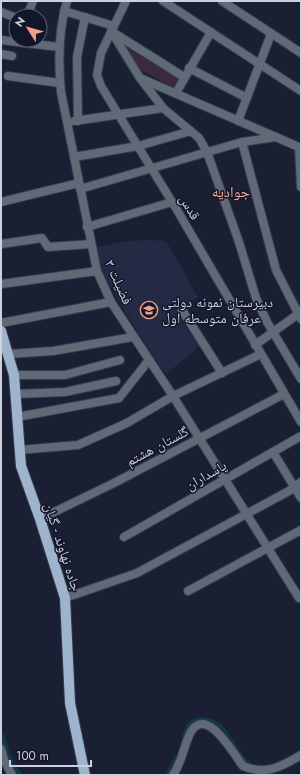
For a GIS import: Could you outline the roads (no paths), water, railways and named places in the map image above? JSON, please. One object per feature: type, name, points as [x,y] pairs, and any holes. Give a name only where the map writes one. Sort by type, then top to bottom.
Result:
[{"type":"main road","name":"جاده نهاوند - گیان","points":[[1,331],[14,375],[19,450],[24,478],[40,519],[65,598],[70,703],[85,775]]},
{"type":"street","name":"فضیلت ۳","points":[[67,1],[64,11],[59,47],[60,83],[87,227],[97,271],[111,302],[173,396],[299,598]]},
{"type":"street","name":"قدس","points":[[126,1],[101,52],[97,75],[101,86],[138,146],[150,169],[172,202],[301,422]]},
{"type":"street","points":[[163,1],[301,91]]},
{"type":"street","points":[[222,1],[301,53]]},
{"type":"street","points":[[64,11],[85,17],[112,28],[184,77]]},
{"type":"street","points":[[78,121],[78,57],[85,17]]},
{"type":"street","points":[[112,28],[140,78],[163,108],[199,138],[207,152],[240,242],[256,298],[272,332],[301,379]]},
{"type":"street","points":[[176,93],[211,32]]},
{"type":"street","points":[[238,121],[271,34]]},
{"type":"street","points":[[48,45],[59,47]]},
{"type":"street","points":[[1,54],[12,56]]},
{"type":"street","points":[[189,68],[247,98]]},
{"type":"street","points":[[8,76],[60,83]]},
{"type":"street","points":[[140,78],[300,147],[301,187]]},
{"type":"street","points":[[68,122],[163,108]]},
{"type":"street","points":[[74,157],[138,146],[191,131]]},
{"type":"street","points":[[1,202],[80,186],[150,169],[242,142],[276,137]]},
{"type":"street","points":[[242,142],[276,270],[300,315],[272,332],[255,345]]},
{"type":"street","points":[[87,227],[172,202]]},
{"type":"street","points":[[1,244],[42,238],[48,247],[91,244]]},
{"type":"street","points":[[1,284],[97,271]]},
{"type":"street","points":[[1,323],[111,302]]},
{"type":"street","points":[[182,310],[222,373]]},
{"type":"street","points":[[9,354],[53,351],[133,337]]},
{"type":"street","points":[[19,450],[78,445],[127,423],[173,396],[260,354]]},
{"type":"street","points":[[14,375],[65,376],[120,360]]},
{"type":"street","points":[[16,417],[119,398],[149,360]]},
{"type":"street","points":[[16,394],[64,392],[116,381]]},
{"type":"street","name":"گلستان هشتم","points":[[40,519],[116,482],[284,394]]},
{"type":"street","name":"پاسداران","points":[[124,537],[301,436]]},
{"type":"street","points":[[273,452],[298,484],[301,498]]},
{"type":"street","points":[[65,598],[137,573],[247,515],[289,491],[298,484]]},
{"type":"street","points":[[188,590],[301,530]]},
{"type":"street","points":[[173,775],[180,762],[189,736],[196,726],[201,725],[214,728],[243,766],[251,772],[272,774],[284,769],[301,755]]},
{"type":"street","points":[[1,749],[4,760],[12,775]]},
{"type":"waterway","points":[[184,740],[189,726],[195,721],[203,720],[212,722],[225,732],[239,755],[251,766]]},
{"type":"waterway","points":[[1,735],[12,766],[20,775]]},
{"type":"waterway","points":[[168,775],[177,758]]},
{"type":"place","name":"دبیرستان نمونه دولتی عرفان متوسطه اول","points":[[149,310]]},
{"type":"district","name":"جوادیه","points":[[231,192]]}]
